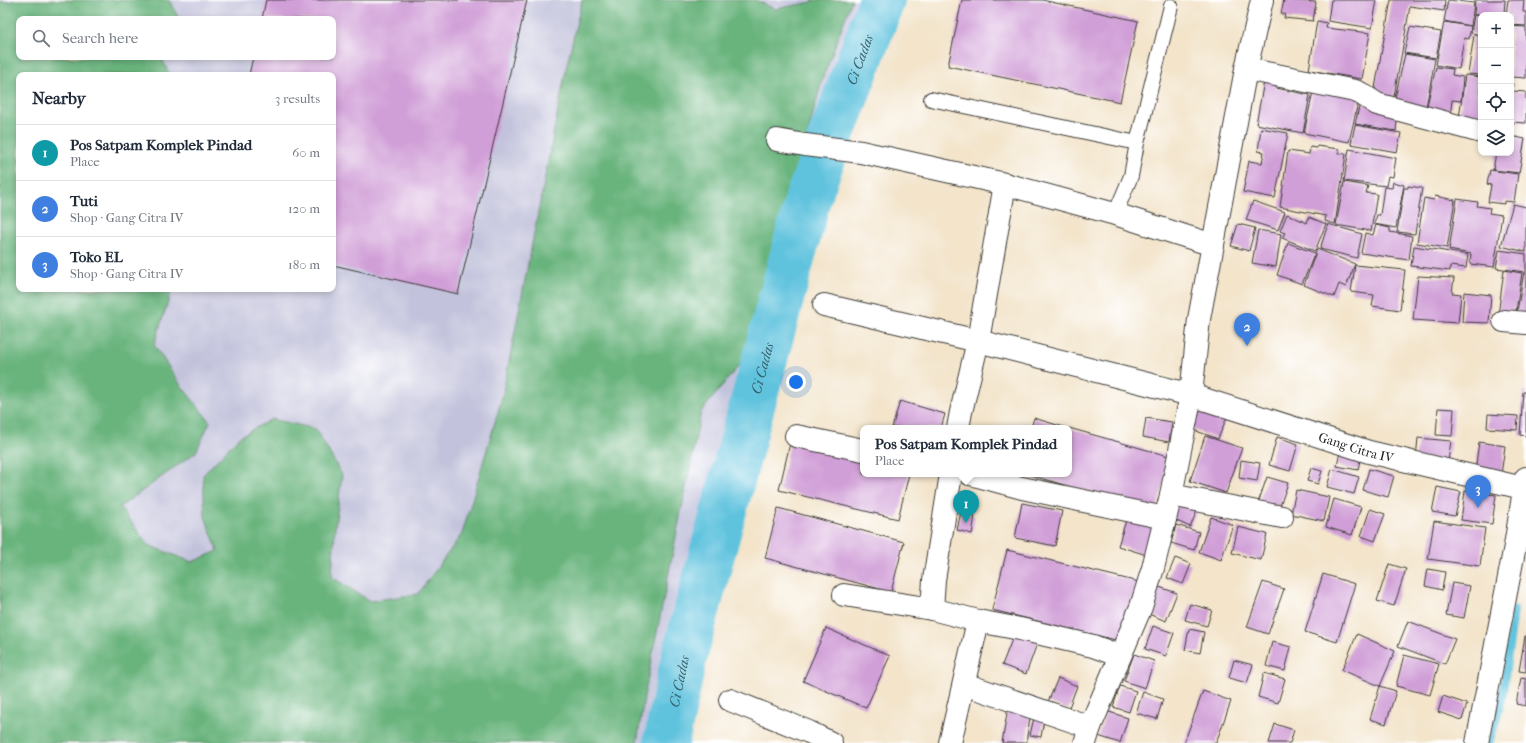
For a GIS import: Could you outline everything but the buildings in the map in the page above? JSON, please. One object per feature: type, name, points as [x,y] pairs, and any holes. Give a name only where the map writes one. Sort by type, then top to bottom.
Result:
[{"type":"street","points":[[964,684],[1088,739],[1120,656],[1141,607],[1153,568],[1171,495],[1191,395],[1199,319],[1246,69],[1262,0]]},
{"type":"street","points":[[1246,69],[1355,91],[1377,104],[1478,131]]},
{"type":"street","points":[[777,140],[861,152],[1005,184],[1115,214],[1213,245]]},
{"type":"street","points":[[959,425],[978,341],[1005,184]]},
{"type":"street","name":"Gang Citra IV","points":[[824,305],[978,341],[1191,395],[1369,452],[1525,483]]},
{"type":"street","points":[[1504,321],[1526,324]]},
{"type":"street","points":[[796,436],[860,449]]},
{"type":"street","points":[[932,609],[934,580],[950,477]]},
{"type":"street","points":[[981,477],[1022,488],[1165,518]]},
{"type":"street","points":[[1478,743],[1515,546],[1525,483]]},
{"type":"street","points":[[1171,495],[1282,517]]},
{"type":"street","points":[[844,595],[932,609],[978,621],[1093,646],[1120,656]]},
{"type":"street","points":[[950,743],[978,621]]},
{"type":"street","points":[[730,700],[809,732],[831,743]]},
{"type":"lane","points":[[1115,214],[1131,176],[1137,142],[1171,6]]},
{"type":"lane","points":[[931,99],[1137,142]]},
{"type":"shaded area","points":[[0,0],[870,0],[850,43],[801,197],[695,629],[674,743],[0,743]]},
{"type":"green space","points":[[17,0],[169,0],[177,16],[16,16],[16,60],[162,60],[168,72],[16,72],[16,292],[171,292],[154,345],[180,384],[210,422],[196,452],[120,507],[148,545],[192,562],[218,551],[205,517],[203,475],[239,437],[272,419],[316,429],[342,475],[335,527],[332,577],[370,601],[418,594],[462,534],[502,398],[566,69],[582,0],[756,0],[775,9],[812,2],[813,0],[852,0],[822,80],[749,353],[701,412],[645,692],[637,743],[0,743],[0,1],[5,2]]},
{"type":"waterway","name":"Ci Cadas","points":[[666,743],[684,658],[809,195],[882,0]]},
{"type":"waterway","points":[[1489,743],[1502,699],[1514,610]]},
{"type":"place","name":"Tuti","points":[[1247,346]]},
{"type":"place","name":"Toko EL","points":[[1478,508]]},
{"type":"place","name":"Pos Satpam Komplek Pindad","points":[[966,523]]}]
